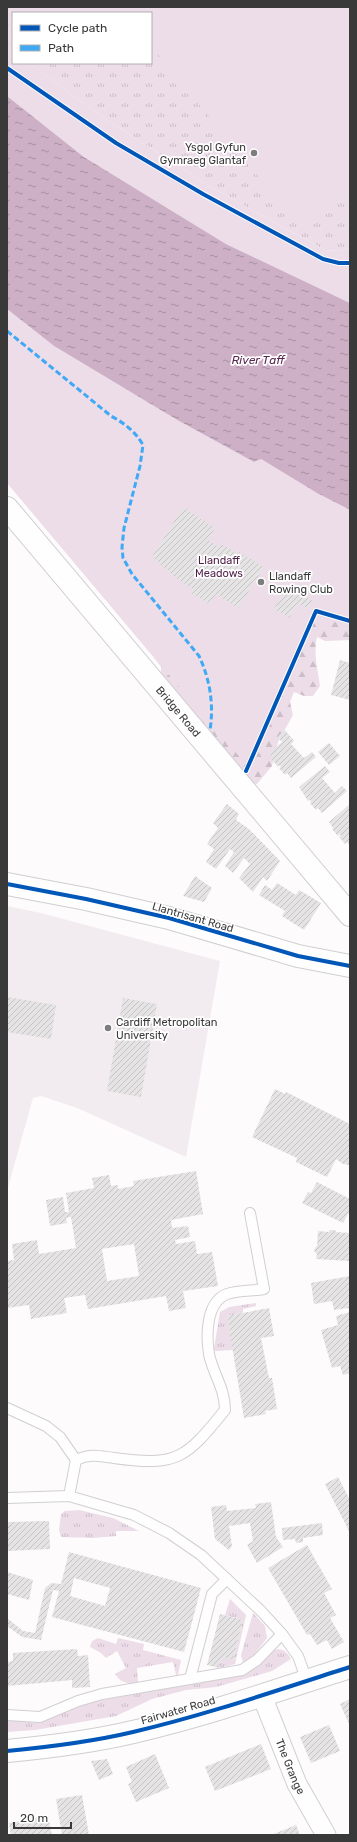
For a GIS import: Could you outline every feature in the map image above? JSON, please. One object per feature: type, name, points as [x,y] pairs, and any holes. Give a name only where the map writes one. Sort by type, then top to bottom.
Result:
[{"type":"main road","name":"Bridge Road","points":[[7,508],[350,915]]},
{"type":"main road","name":"Llantrisant Road","points":[[7,884],[86,899],[169,918],[298,956],[350,966]]},
{"type":"main road","name":"Fairwater Road","points":[[7,1751],[57,1746],[132,1732],[262,1696],[350,1667]]},
{"type":"street","name":"The Grange","points":[[262,1696],[297,1784],[326,1835]]},
{"type":"lane","points":[[76,1460],[86,1455],[142,1462],[160,1462],[175,1458],[190,1450],[225,1410],[225,1398],[210,1356],[207,1339],[210,1314],[215,1303],[227,1294],[264,1289],[250,1213]]},
{"type":"lane","points":[[7,1408],[46,1426],[60,1437],[76,1460],[69,1496]]},
{"type":"lane","points":[[7,1498],[69,1496],[134,1514],[169,1533],[201,1555],[261,1611],[282,1634],[298,1656],[307,1681]]},
{"type":"lane","points":[[190,1679],[212,1594],[227,1580]]},
{"type":"lane","points":[[7,1715],[40,1717],[78,1701],[102,1694],[242,1670],[257,1660],[282,1634]]},
{"type":"path","points":[[7,68],[116,143],[203,194],[323,259],[339,263],[350,263]]},
{"type":"path","points":[[249,764],[316,611],[350,621]]},
{"type":"shaded area","name":"Cardiff Metropolitan University","points":[[7,906],[41,913],[220,961],[186,1157],[77,1108],[41,1096],[33,1098],[7,1191]]},
{"type":"green space","name":"Ysgol Gyfun Gymraeg Glantaf","points":[[7,7],[350,7],[350,248],[340,251],[325,250],[214,189],[101,116],[30,64],[152,64],[152,12],[12,12],[12,51],[7,47]]},
{"type":"green space","name":"Ysgol Gyfun Gymraeg Glantaf","points":[[125,7],[350,7],[350,184],[299,226],[152,47],[152,12],[122,12],[121,10]]},
{"type":"green space","points":[[7,47],[12,51],[12,64],[30,64],[101,116],[214,189],[325,250],[340,251],[350,248],[350,303],[226,244],[84,157],[7,96]]},
{"type":"green space","name":"Llandaff Meadows","points":[[7,309],[54,346],[179,421],[254,462],[261,459],[317,493],[350,510],[350,628],[317,615],[251,770],[161,666],[7,483]]},
{"type":"green space","points":[[350,589],[350,640],[325,641],[317,637],[316,655],[320,686],[313,696],[304,696],[294,692],[290,702],[293,715],[278,742],[272,766],[257,784],[247,783],[161,681],[161,666],[154,658],[158,640]]},
{"type":"green space","points":[[256,1303],[256,1306],[243,1309],[243,1313],[227,1316],[233,1350],[215,1351],[214,1348],[220,1312],[229,1307]]},
{"type":"green space","points":[[79,1510],[113,1518],[139,1531],[116,1531],[116,1536],[93,1538],[61,1537],[59,1530],[61,1514],[65,1511]]},
{"type":"green space","points":[[230,1599],[246,1615],[235,1664],[219,1668],[222,1657],[233,1660],[243,1620],[225,1615]]},
{"type":"green space","points":[[253,1613],[265,1626],[267,1638],[254,1655],[243,1663],[241,1655]]},
{"type":"green space","points":[[98,1638],[116,1644],[118,1638],[144,1644],[143,1650],[181,1660],[178,1675],[176,1675],[173,1662],[137,1668],[138,1682],[128,1683],[123,1681],[115,1674],[126,1668],[117,1651],[106,1658],[101,1653],[90,1647],[92,1641]]},
{"type":"green space","points":[[277,1649],[286,1652],[291,1659],[272,1671],[216,1687],[186,1690],[152,1699],[116,1716],[35,1730],[7,1732],[7,1720],[53,1717],[91,1702],[239,1675],[260,1665],[271,1652]]},
{"type":"water","name":"River Taff","points":[[7,96],[84,157],[226,244],[350,303],[350,510],[317,493],[261,459],[254,462],[179,421],[54,346],[7,309]]},
{"type":"building","points":[[183,507],[215,528],[208,540],[220,548],[221,544],[239,554],[239,552],[264,567],[238,608],[216,594],[210,604],[191,593],[194,589],[180,581],[152,557]]},
{"type":"building","points":[[287,586],[312,600],[308,609],[298,603],[289,618],[274,609]]},
{"type":"building","points":[[340,660],[350,663],[350,700],[331,695]]},
{"type":"building","points":[[285,730],[294,741],[291,744],[304,758],[312,752],[316,757],[291,778],[287,773],[285,775],[279,768],[281,767],[279,765],[278,767],[272,760],[273,758],[269,753],[282,742],[277,737]]},
{"type":"building","points":[[329,743],[340,756],[329,765],[318,752]]},
{"type":"building","points":[[325,766],[330,772],[322,778],[335,793],[342,786],[347,791],[322,813],[318,808],[316,810],[310,803],[310,800],[308,801],[299,787]]},
{"type":"building","points":[[227,804],[239,814],[236,820],[249,829],[280,861],[267,881],[263,877],[253,892],[239,878],[250,864],[244,858],[233,873],[225,866],[234,852],[230,849],[216,869],[206,862],[214,849],[207,844],[218,828],[213,823]]},
{"type":"building","points":[[350,804],[350,846],[347,842],[345,844],[339,837],[341,836],[339,834],[338,836],[332,829],[333,828],[329,822]]},
{"type":"building","points":[[195,876],[212,888],[204,902],[183,896]]},
{"type":"building","points":[[277,883],[296,895],[299,890],[321,903],[304,930],[282,916],[285,911],[259,895],[265,885],[272,890]]},
{"type":"building","points":[[7,997],[56,1005],[51,1039],[7,1032]]},
{"type":"building","points":[[123,998],[157,1004],[141,1097],[107,1091]]},
{"type":"building","points":[[275,1089],[285,1094],[286,1092],[350,1124],[350,1165],[343,1164],[336,1159],[327,1177],[296,1162],[297,1158],[252,1137]]},
{"type":"building","points":[[196,1171],[203,1214],[171,1220],[172,1228],[188,1226],[190,1237],[175,1240],[176,1244],[195,1241],[197,1254],[212,1252],[218,1286],[183,1291],[186,1308],[169,1311],[166,1296],[88,1309],[85,1295],[64,1298],[67,1313],[31,1319],[29,1305],[7,1308],[7,1261],[14,1260],[12,1244],[37,1240],[39,1254],[76,1248],[71,1217],[66,1218],[67,1223],[50,1226],[46,1200],[63,1197],[65,1212],[69,1212],[66,1193],[94,1188],[92,1178],[109,1175],[111,1186],[118,1185],[118,1189],[134,1186],[133,1181]],"holes":[[[134,1244],[139,1276],[107,1281],[102,1249]]]},
{"type":"building","points":[[317,1182],[350,1199],[350,1213],[343,1223],[302,1203],[308,1192],[311,1193]]},
{"type":"building","points":[[330,1230],[350,1233],[350,1261],[316,1259],[317,1254],[314,1251],[317,1246],[318,1231],[329,1232]]},
{"type":"building","points":[[350,1276],[350,1308],[334,1310],[332,1301],[314,1304],[311,1283]]},
{"type":"building","points":[[269,1308],[274,1336],[261,1338],[269,1378],[272,1378],[277,1409],[265,1411],[266,1414],[244,1418],[227,1316]]},
{"type":"building","points":[[350,1312],[350,1373],[343,1375],[340,1366],[332,1368],[321,1330],[338,1325],[336,1316]]},
{"type":"building","points":[[338,1477],[350,1500],[350,1533],[325,1484]]},
{"type":"building","points":[[271,1502],[276,1537],[283,1547],[257,1563],[247,1545],[253,1541],[250,1523],[229,1526],[232,1546],[229,1550],[215,1539],[211,1507],[226,1505],[227,1511],[256,1508],[255,1504]]},
{"type":"building","points":[[49,1521],[50,1549],[7,1551],[7,1522]]},
{"type":"building","points":[[322,1523],[323,1535],[303,1538],[303,1542],[296,1543],[295,1539],[283,1540],[282,1528]]},
{"type":"building","points":[[307,1545],[332,1589],[324,1593],[336,1615],[330,1618],[344,1642],[332,1649],[327,1640],[317,1645],[310,1634],[307,1635],[268,1568]]},
{"type":"building","points":[[69,1552],[201,1588],[184,1652],[52,1617],[59,1591],[53,1590],[41,1640],[22,1637],[7,1626],[7,1618],[23,1631],[35,1633],[45,1588],[51,1583],[61,1584]],"holes":[[[74,1578],[110,1588],[105,1606],[70,1596]]]},
{"type":"building","points":[[7,1572],[33,1580],[29,1600],[7,1594]]},
{"type":"building","points":[[220,1614],[243,1620],[233,1660],[222,1657],[219,1668],[207,1665]]},
{"type":"building","points":[[77,1649],[78,1656],[88,1655],[90,1687],[72,1688],[72,1680],[7,1686],[7,1662],[13,1661],[13,1653]]},
{"type":"building","points":[[350,1699],[350,1726],[340,1704]]},
{"type":"building","points":[[329,1725],[340,1751],[311,1763],[300,1737]]},
{"type":"building","points":[[261,1744],[271,1769],[215,1791],[205,1767]]},
{"type":"building","points":[[155,1754],[169,1788],[136,1802],[128,1784],[132,1782],[126,1767]]},
{"type":"building","points":[[107,1759],[113,1774],[99,1780],[91,1761]]},
{"type":"building","points":[[82,1795],[89,1835],[62,1835],[56,1799]]},
{"type":"building","points":[[48,1816],[52,1835],[11,1835],[9,1823]]},
{"type":"building","points":[[296,1825],[300,1835],[271,1835]]},
{"type":"marked path","points":[[7,331],[111,416],[129,428],[143,445],[140,466],[124,528],[122,547],[123,558],[132,574],[199,656],[206,674],[210,692],[212,711],[210,730]]},
{"type":"cycle path","points":[[7,68],[116,143],[203,194],[323,259],[339,263],[350,263]]},
{"type":"cycle path","points":[[246,771],[316,611],[350,621]]},
{"type":"cycle path","points":[[7,884],[86,899],[169,918],[298,956],[350,966]]},
{"type":"cycle path","points":[[7,1751],[70,1744],[133,1732],[215,1710],[350,1667]]},
{"type":"place","name":"Ysgol Gyfun Gymraeg Glantaf","points":[[254,153]]},
{"type":"place","name":"Llandaff Rowing Club","points":[[261,582]]},
{"type":"place","name":"Cardiff Metropolitan University","points":[[108,1028]]}]
